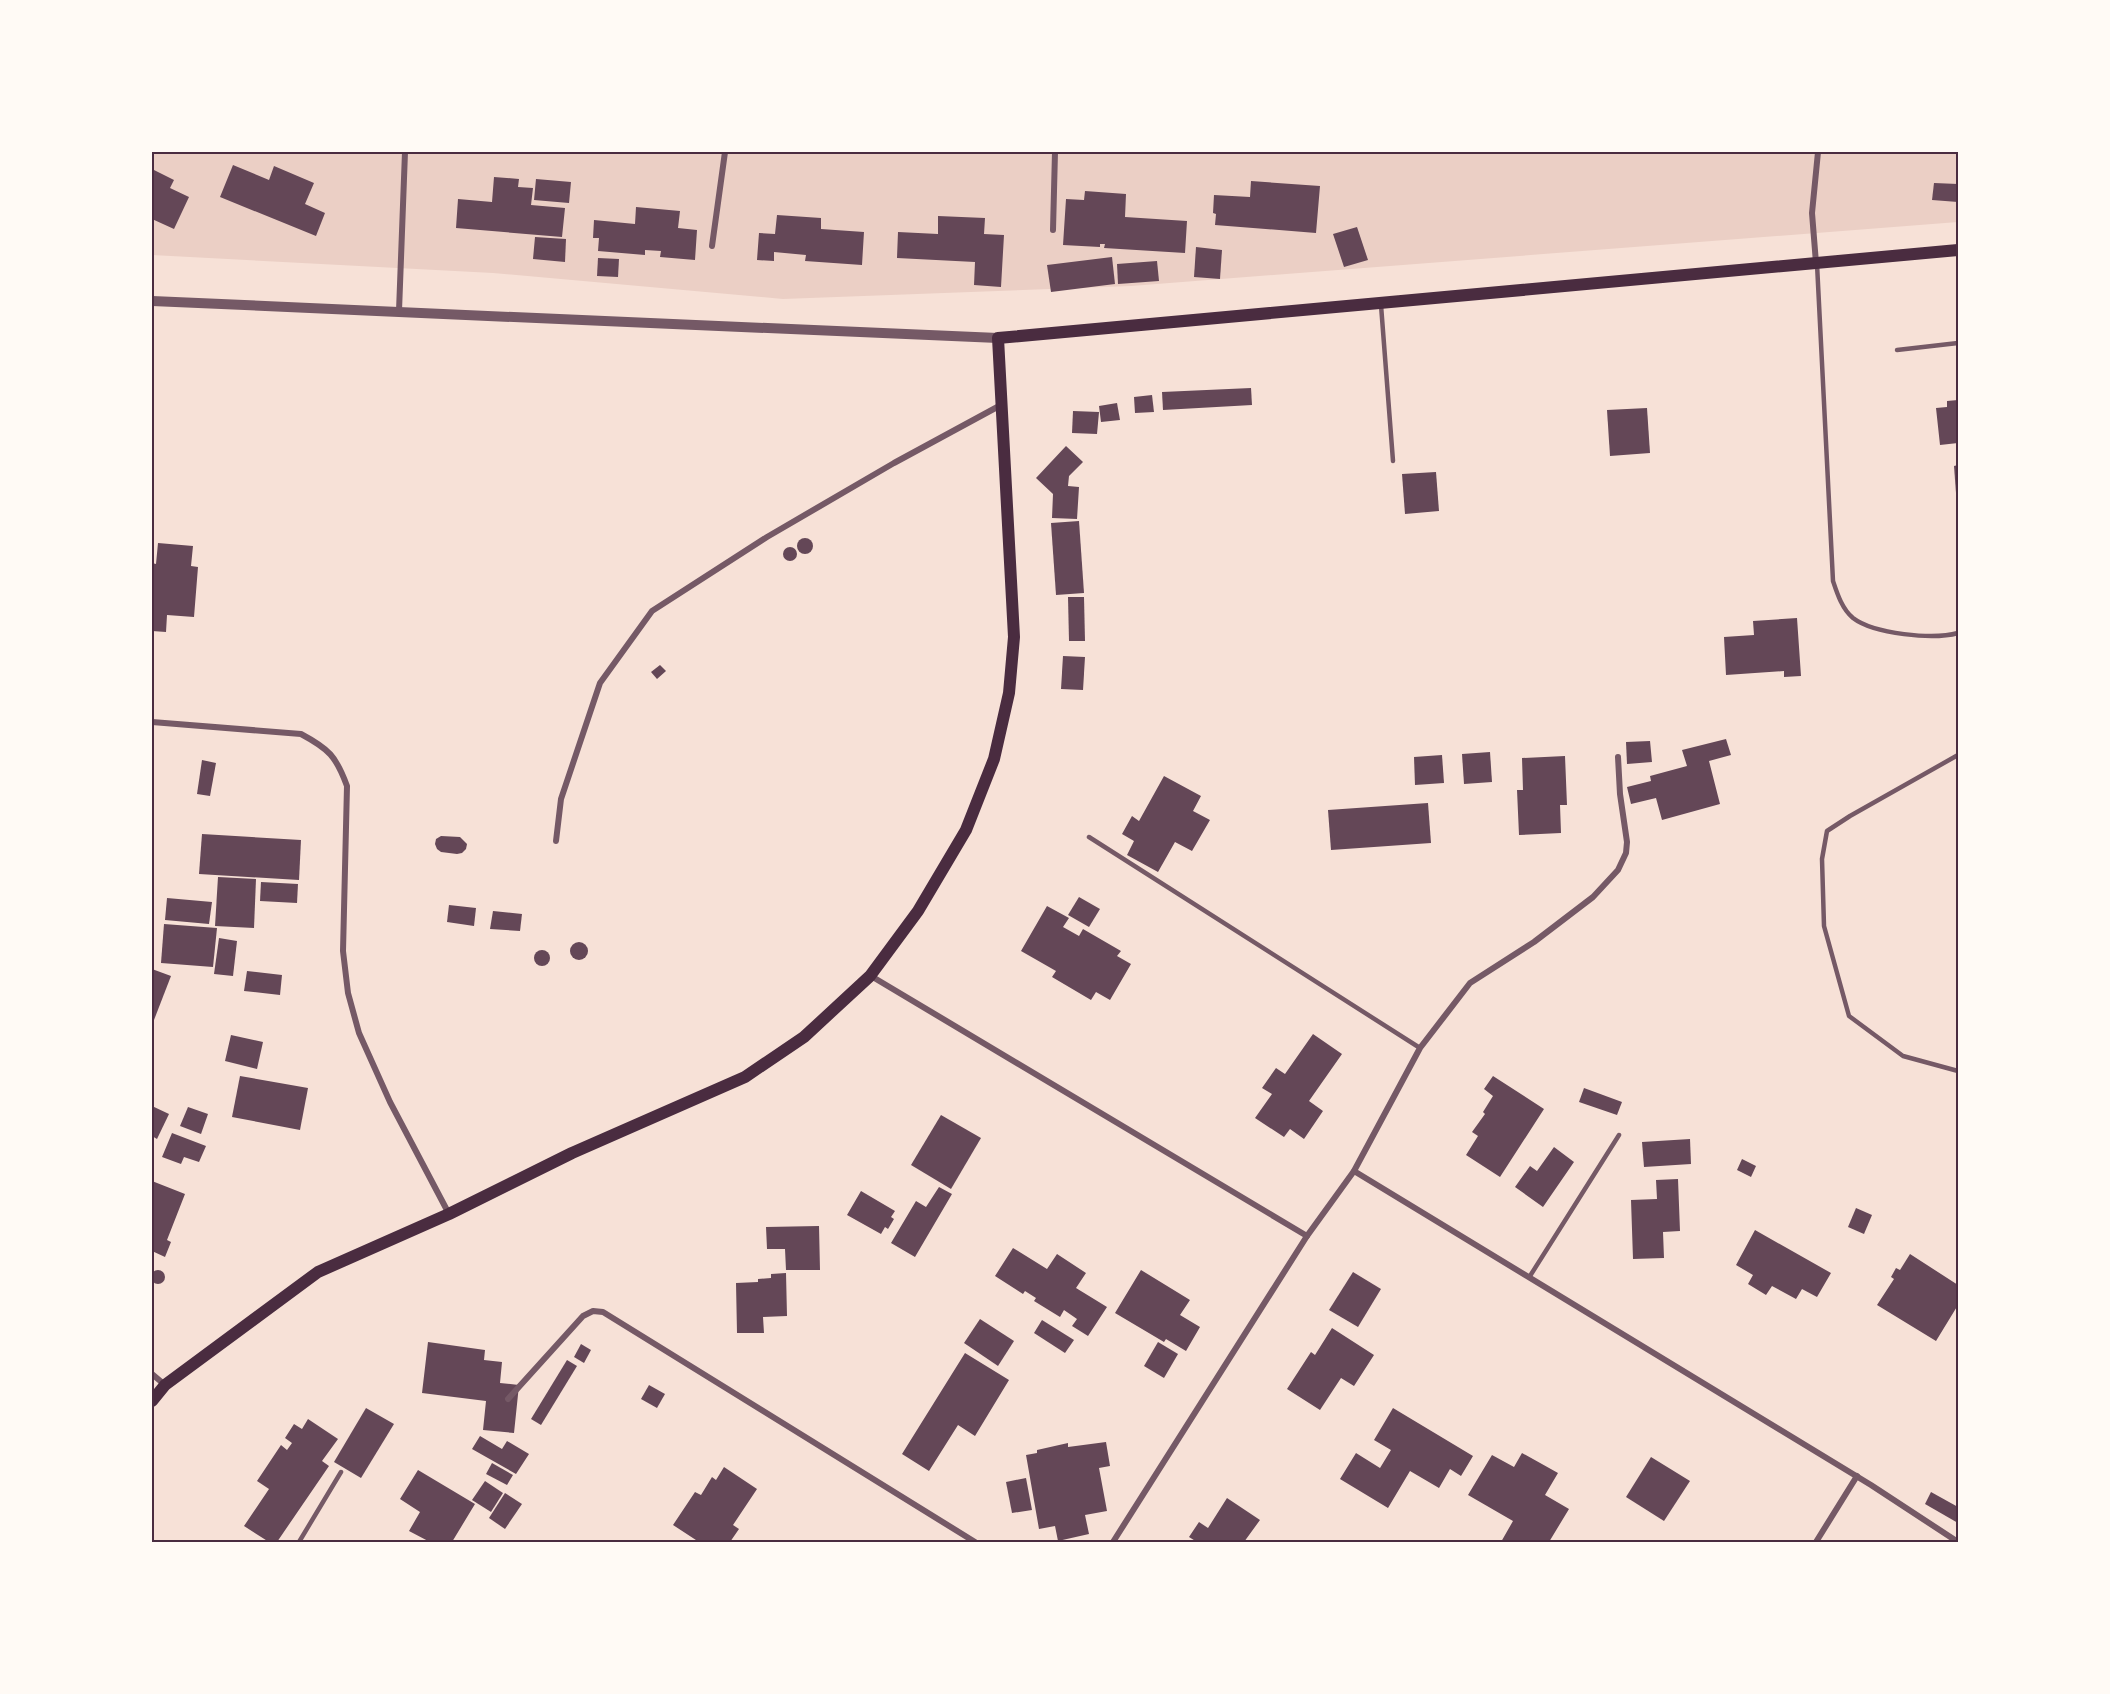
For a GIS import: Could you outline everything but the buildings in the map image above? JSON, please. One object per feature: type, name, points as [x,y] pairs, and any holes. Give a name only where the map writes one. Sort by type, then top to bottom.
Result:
[{"type":"main road","points":[[152,1401],[165,1385],[318,1272],[449,1214],[572,1153],[745,1077],[804,1037],[870,976],[918,911],[966,830],[994,759],[1009,693],[1014,637],[998,338],[1959,250]]},
{"type":"street","points":[[399,311],[405,152]]},
{"type":"street","points":[[712,246],[725,152]]},
{"type":"street","points":[[1053,230],[1055,152]]},
{"type":"street","points":[[1816,263],[1812,213],[1818,152]]},
{"type":"street","points":[[152,301],[764,330],[998,338]]},
{"type":"street","points":[[556,841],[561,799],[600,683],[652,610],[767,537],[894,463],[1002,404]]},
{"type":"street","points":[[152,722],[301,734],[322,746],[339,764],[347,786],[343,951],[348,993],[359,1033],[390,1102],[449,1214]]},
{"type":"street","points":[[1113,1542],[1307,1236],[1354,1171],[1420,1048],[1470,983],[1534,942],[1593,897],[1618,870],[1626,853],[1627,842],[1620,794],[1618,757]]},
{"type":"street","points":[[870,976],[1307,1236]]},
{"type":"street","points":[[1354,1171],[1857,1476],[1959,1542]]},
{"type":"street","points":[[508,1399],[583,1316],[592,1311],[603,1312],[975,1542]]},
{"type":"street","points":[[152,1374],[165,1385]]},
{"type":"street","points":[[1816,1542],[1857,1476]]},
{"type":"lane","points":[[1816,263],[1833,581],[1840,601],[1853,618],[1895,634],[1926,636],[1959,633]]},
{"type":"lane","points":[[1381,302],[1393,461]]},
{"type":"lane","points":[[1897,350],[1959,344]]},
{"type":"lane","points":[[1959,755],[1827,831],[1822,859],[1824,926],[1849,1016],[1903,1056],[1959,1071]]},
{"type":"lane","points":[[1089,837],[1420,1048]]},
{"type":"lane","points":[[1530,1276],[1619,1135]]},
{"type":"lane","points":[[299,1542],[341,1472]]},
{"type":"shaded area","points":[[152,152],[1958,152],[1958,222],[1131,286],[783,299],[493,273],[152,255]]}]
